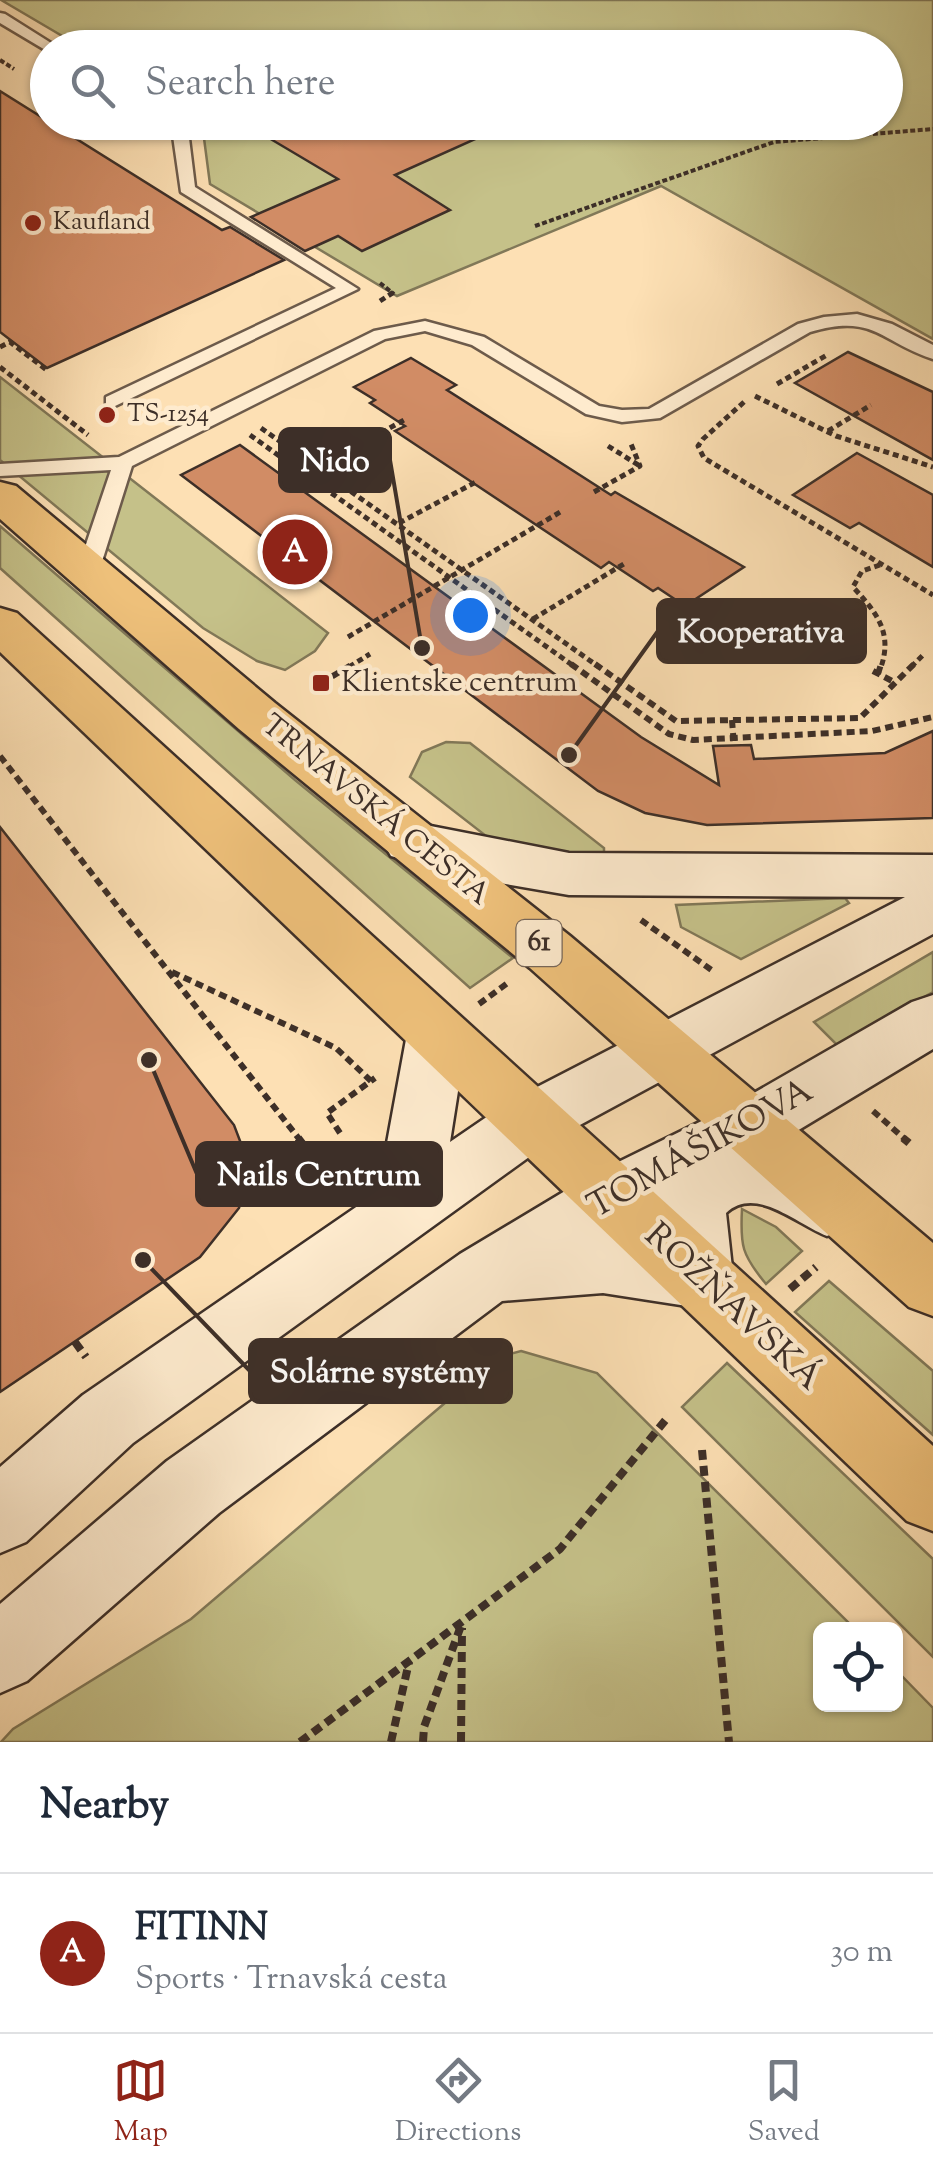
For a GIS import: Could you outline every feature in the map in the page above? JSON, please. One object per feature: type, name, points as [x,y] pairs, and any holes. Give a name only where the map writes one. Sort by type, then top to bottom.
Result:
[{"type":"main road","name":"TRNAVSKÁ CESTA","points":[[0,496],[410,842],[550,952],[748,1128]]},
{"type":"main road","points":[[0,624],[460,1017],[532,1120]]},
{"type":"main road","points":[[410,842],[471,858],[568,874],[933,876]]},
{"type":"main road","points":[[0,1516],[108,1419],[532,1120],[933,908]]},
{"type":"main road","points":[[408,1205],[460,1017]]},
{"type":"main road","name":"TOMÁŠIKOVA","points":[[0,1654],[62,1596],[193,1487],[483,1276],[613,1196],[748,1128],[933,1019]]},
{"type":"main road","name":"ROŽŇAVSKÁ","points":[[532,1120],[933,1495]]},
{"type":"main road","name":"61","points":[[748,1128],[840,1247],[933,1285]]},
{"type":"main road","points":[[483,1276],[562,1260],[638,1262],[700,1277],[694,1202],[722,1176],[768,1173],[840,1247]]},
{"type":"lane","points":[[0,17],[30,35]]},
{"type":"lane","points":[[113,401],[349,289],[187,189],[181,140]]},
{"type":"lane","points":[[0,470],[122,462],[380,335],[425,326],[478,342],[593,410],[622,416],[653,414],[804,328],[827,320],[878,322],[933,353]]},
{"type":"lane","points":[[88,571],[122,462]]},
{"type":"path","points":[[0,60],[14,69]]},
{"type":"path","points":[[903,131],[933,129]]},
{"type":"path","points":[[535,226],[774,142],[798,140]]},
{"type":"path","points":[[0,347],[10,342],[48,371]]},
{"type":"path","points":[[839,348],[741,404],[736,414],[705,433],[698,446],[704,458],[933,595]]},
{"type":"path","points":[[0,366],[93,439]]},
{"type":"path","points":[[755,396],[827,432],[933,467]]},
{"type":"path","points":[[827,432],[870,406]]},
{"type":"path","points":[[320,467],[404,420]]},
{"type":"path","points":[[250,435],[251,421],[676,720],[860,718],[925,653]]},
{"type":"path","points":[[234,443],[250,435]]},
{"type":"path","points":[[250,435],[669,734],[733,742],[872,731],[933,717]]},
{"type":"path","points":[[606,445],[640,466]]},
{"type":"path","points":[[629,445],[640,466]]},
{"type":"path","points":[[594,492],[640,466]]},
{"type":"path","points":[[399,523],[476,482]]},
{"type":"path","points":[[348,637],[562,511]]},
{"type":"path","points":[[533,619],[626,562]]},
{"type":"path","points":[[881,565],[865,567],[855,577],[853,587],[883,620],[886,654],[876,672],[894,682]]},
{"type":"path","points":[[321,683],[370,654]]},
{"type":"path","points":[[732,720],[733,742]]},
{"type":"path","points":[[0,756],[325,1172]]},
{"type":"path","points":[[638,918],[716,974]]},
{"type":"path","points":[[167,970],[336,1048],[370,1081]]},
{"type":"path","points":[[460,1017],[512,980]]},
{"type":"path","points":[[327,1112],[340,1133]]},
{"type":"path","points":[[779,1298],[840,1247]]},
{"type":"path","points":[[75,1342],[86,1356]]},
{"type":"path","points":[[300,1742],[560,1549],[668,1418]]},
{"type":"path","points":[[702,1450],[729,1742]]},
{"type":"path","points":[[423,1742],[424,1726],[462,1622]]},
{"type":"path","points":[[461,1742],[462,1622]]},
{"type":"path","points":[[391,1742],[409,1661]]},
{"type":"shaded area","points":[[1,0],[933,0],[933,339],[661,186],[397,296],[210,184],[204,140],[903,140],[903,30],[52,30]]},
{"type":"shaded area","points":[[0,377],[328,633],[315,651],[285,670],[257,661],[203,628],[0,460]]},
{"type":"shaded area","points":[[0,526],[295,780],[513,958],[470,988],[0,568]]},
{"type":"shaded area","points":[[446,742],[470,743],[604,848],[604,861],[522,850],[486,836],[410,777],[422,752]]},
{"type":"shaded area","points":[[845,898],[849,903],[741,959],[681,927],[676,905]]},
{"type":"shaded area","points":[[933,952],[933,992],[837,1045],[814,1022]]},
{"type":"shaded area","points":[[742,1209],[776,1227],[802,1251],[766,1284],[744,1250]]},
{"type":"shaded area","points":[[829,1281],[933,1371],[933,1435],[795,1312]]},
{"type":"shaded area","points":[[521,1351],[597,1373],[848,1622],[813,1622],[813,1712],[903,1712],[903,1677],[933,1708],[933,1742],[1,1742],[13,1729],[191,1619],[499,1357]]},
{"type":"shaded area","points":[[727,1363],[933,1559],[933,1657],[903,1627],[903,1622],[898,1622],[682,1407]]},
{"type":"building","points":[[0,91],[30,110],[30,140],[78,140],[222,230],[230,227],[284,260],[47,368],[0,332]]},
{"type":"building","points":[[272,140],[473,140],[395,175],[450,210],[362,251],[338,236],[305,251],[251,217],[338,179]]},
{"type":"building","points":[[848,352],[933,392],[933,460],[795,383]]},
{"type":"building","points":[[411,358],[456,385],[447,390],[611,495],[615,492],[744,567],[685,606],[658,588],[653,591],[609,562],[601,568],[395,431],[405,426],[354,387]]},
{"type":"building","points":[[240,445],[641,737],[719,785],[713,746],[751,745],[754,759],[885,753],[933,731],[933,818],[707,825],[645,813],[598,791],[181,475]]},
{"type":"building","points":[[857,453],[933,495],[933,567],[859,523],[850,528],[793,495]]},
{"type":"building","points":[[0,827],[234,1125],[245,1154],[246,1184],[239,1208],[200,1257],[0,1392]]},
{"type":"place","name":"Kaufland","points":[[33,223]]},
{"type":"place","name":"TS-1254","points":[[107,415]]},
{"type":"place","name":"FITINN","points":[[295,552]]},
{"type":"place","name":"Nido","points":[[422,648]]},
{"type":"place","name":"Klientske centrum","points":[[321,683]]},
{"type":"place","name":"Kooperativa","points":[[569,755]]},
{"type":"place","name":"Nails Centrum","points":[[149,1060]]},
{"type":"place","name":"Solárne systémy","points":[[143,1260]]}]
